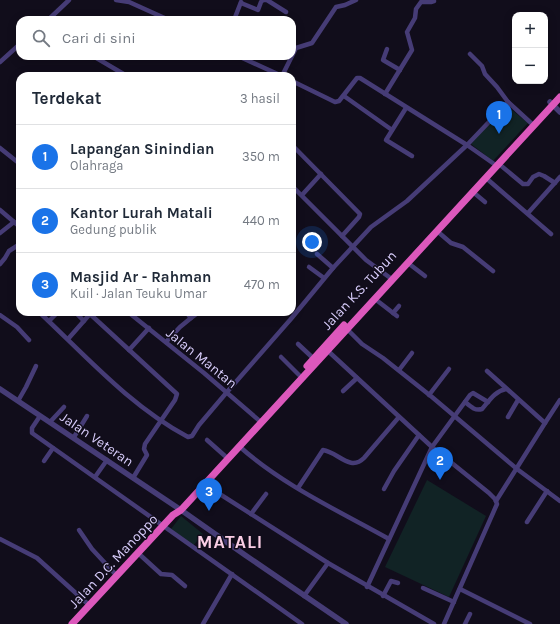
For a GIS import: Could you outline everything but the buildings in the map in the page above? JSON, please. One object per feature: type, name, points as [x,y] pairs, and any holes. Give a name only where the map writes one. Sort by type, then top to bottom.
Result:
[{"type":"highway","name":"Jalan K.S. Tubun","points":[[179,509],[239,446],[299,375],[391,279],[552,104],[560,91]]},
{"type":"highway","name":"Jalan K.S. Tubun","points":[[179,509],[225,456],[328,351],[391,279],[408,263],[486,178],[531,123],[560,97]]},
{"type":"highway","name":"Jalan D.C. Manoppo","points":[[72,624],[179,509]]},
{"type":"street","points":[[116,0],[129,2],[160,16]]},
{"type":"street","points":[[235,16],[241,1],[258,10],[261,2],[263,0],[267,0],[286,12]]},
{"type":"street","points":[[296,48],[312,43],[334,9],[356,0]]},
{"type":"street","points":[[385,94],[412,50],[407,32],[415,18],[416,9],[421,2],[434,1]]},
{"type":"street","points":[[52,16],[67,2]]},
{"type":"street","points":[[0,62],[16,48]]},
{"type":"street","points":[[387,49],[383,60],[400,70]]},
{"type":"street","points":[[470,54],[482,66],[485,74],[508,102],[531,123]]},
{"type":"street","points":[[100,60],[120,72]]},
{"type":"street","points":[[246,60],[268,72]]},
{"type":"street","points":[[284,72],[290,60]]},
{"type":"street","points":[[296,83],[333,102],[339,101],[357,78],[367,82],[406,108],[467,145],[523,184],[528,184],[533,177],[539,174],[555,183]]},
{"type":"street","points":[[344,96],[392,130]]},
{"type":"street","points":[[296,313],[324,278],[370,227],[407,201],[467,145],[508,102]]},
{"type":"street","points":[[552,104],[560,112]]},
{"type":"street","points":[[406,108],[386,140],[412,156]]},
{"type":"street","points":[[0,148],[16,161]]},
{"type":"street","points":[[296,149],[360,215],[342,236]]},
{"type":"street","points":[[302,195],[321,174]]},
{"type":"street","points":[[486,178],[551,234]]},
{"type":"street","points":[[528,213],[560,178]]},
{"type":"street","points":[[296,190],[352,247],[391,279]]},
{"type":"street","points":[[473,192],[485,202]]},
{"type":"street","points":[[0,210],[14,222],[0,233]]},
{"type":"street","points":[[437,231],[451,244],[463,247],[493,271]]},
{"type":"street","points":[[0,264],[6,258],[8,251],[16,246]]},
{"type":"street","points":[[317,254],[333,268]]},
{"type":"street","points":[[408,263],[425,276]]},
{"type":"street","points":[[309,267],[324,278]]},
{"type":"street","points":[[375,299],[395,315],[399,306]]},
{"type":"street","points":[[0,315],[17,327],[29,340]]},
{"type":"street","points":[[43,316],[139,406],[160,421],[190,437],[293,316]]},
{"type":"street","points":[[49,321],[54,316]]},
{"type":"street","points":[[79,316],[84,321]]},
{"type":"street","points":[[68,339],[88,316]]},
{"type":"street","points":[[93,316],[177,394],[175,400],[144,446],[147,455],[133,478]]},
{"type":"street","name":"Jalan Mantan","points":[[133,316],[227,392],[260,421]]},
{"type":"street","points":[[166,342],[180,327],[194,316]]},
{"type":"street","points":[[129,350],[149,328]]},
{"type":"street","points":[[347,329],[362,344],[399,370],[517,469],[560,501]]},
{"type":"street","points":[[298,344],[314,359]]},
{"type":"street","points":[[328,351],[432,447],[489,493],[496,501]]},
{"type":"street","points":[[399,370],[412,352]]},
{"type":"street","points":[[281,357],[299,375]]},
{"type":"street","points":[[18,401],[36,366]]},
{"type":"street","points":[[429,394],[449,369]]},
{"type":"street","points":[[487,371],[545,423]]},
{"type":"street","points":[[343,391],[357,378]]},
{"type":"street","name":"Jalan Veteran","points":[[0,389],[107,460],[346,624]]},
{"type":"street","points":[[465,402],[476,410],[482,409],[496,393],[506,389]]},
{"type":"street","points":[[368,587],[432,447],[454,416],[473,393],[488,402]]},
{"type":"street","points":[[508,417],[518,400]]},
{"type":"street","points":[[444,624],[497,504],[496,501],[560,400]]},
{"type":"street","points":[[50,422],[64,407]]},
{"type":"street","points":[[40,416],[31,432],[302,624]]},
{"type":"street","points":[[74,438],[86,416]]},
{"type":"street","points":[[298,488],[323,450],[328,451],[353,464],[358,464],[399,417]]},
{"type":"street","points":[[384,489],[400,462],[419,435]]},
{"type":"street","points":[[207,440],[225,456]]},
{"type":"street","points":[[239,446],[269,470],[298,488],[389,539]]},
{"type":"street","points":[[44,461],[53,448]]},
{"type":"street","points":[[95,477],[107,460]]},
{"type":"street","points":[[204,484],[328,563],[434,624]]},
{"type":"street","points":[[527,522],[547,491]]},
{"type":"street","points":[[251,514],[266,494]]},
{"type":"street","points":[[79,530],[92,549],[121,571]]},
{"type":"street","points":[[0,539],[37,558],[89,605]]},
{"type":"street","points":[[138,553],[161,574],[172,575],[185,586]]},
{"type":"street","points":[[304,596],[328,563]]},
{"type":"street","points":[[203,624],[232,574]]},
{"type":"street","points":[[383,596],[391,581],[398,583]]},
{"type":"street","points":[[423,588],[454,602]]},
{"type":"street","points":[[460,589],[530,624]]},
{"type":"street","points":[[465,624],[470,614]]},
{"type":"shaded area","points":[[506,105],[528,123],[493,161],[471,144]]},
{"type":"shaded area","points":[[427,480],[486,516],[449,597],[385,567]]},
{"type":"shaded area","points":[[181,516],[203,534],[193,546],[171,529]]},
{"type":"place","name":"Lapangan Sinindian","points":[[499,134]]},
{"type":"place","name":"Kantor Lurah Matali","points":[[440,480]]},
{"type":"place","name":"Masjid Ar - Rahman","points":[[209,511]]},
{"type":"district","name":"MATALI","points":[[230,542]]}]
